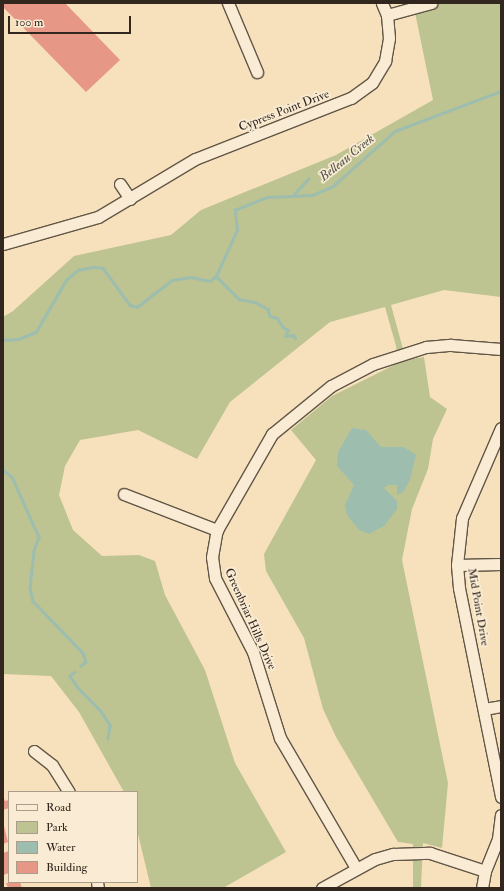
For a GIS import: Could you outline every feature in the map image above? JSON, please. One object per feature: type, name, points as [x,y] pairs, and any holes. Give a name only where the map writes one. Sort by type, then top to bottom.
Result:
[{"type":"street","points":[[228,3],[257,72]]},
{"type":"street","name":"Cypress Point Drive","points":[[3,244],[98,217],[195,159],[351,98],[372,83],[385,61],[389,38],[387,15],[382,3]]},
{"type":"street","points":[[387,15],[431,3]]},
{"type":"street","points":[[120,184],[130,199]]},
{"type":"street","name":"Greenbriar Hills Drive","points":[[356,868],[280,738],[253,652],[215,578],[212,557],[217,530],[272,434],[330,386],[373,364],[426,348],[451,345],[501,349]]},
{"type":"street","name":"Mid Point Drive","points":[[501,428],[462,518],[456,565],[459,588],[501,797]]},
{"type":"street","points":[[124,494],[217,530]]},
{"type":"street","points":[[456,565],[501,564]]},
{"type":"street","points":[[484,709],[501,706]]},
{"type":"street","points":[[34,751],[52,765],[68,791]]},
{"type":"street","points":[[482,888],[485,871],[498,839],[501,815]]},
{"type":"street","points":[[322,888],[356,868],[393,854],[417,852],[442,856],[485,871]]},
{"type":"green space","points":[[413,3],[501,3],[501,297],[444,290],[391,305],[406,360],[424,357],[430,397],[447,409],[433,439],[428,469],[412,509],[402,560],[448,783],[442,848],[423,843],[421,888],[413,888],[413,844],[398,842],[336,737],[323,709],[304,638],[266,571],[264,554],[316,460],[291,430],[332,396],[398,363],[396,346],[385,307],[330,322],[230,402],[197,459],[138,430],[80,440],[65,466],[59,495],[73,530],[102,556],[139,555],[155,561],[165,595],[205,670],[235,763],[286,852],[223,888],[151,888],[138,834],[138,791],[123,791],[79,712],[51,676],[3,674],[3,317],[13,311],[74,256],[171,235],[201,210],[336,155],[433,100]]},
{"type":"water","points":[[352,428],[366,430],[381,447],[404,447],[416,455],[410,480],[403,492],[397,495],[397,485],[388,485],[384,488],[397,501],[397,509],[384,526],[369,534],[359,530],[347,515],[345,505],[354,485],[337,466],[338,452]]},
{"type":"building","points":[[3,3],[65,3],[120,60],[86,92],[3,7]]},
{"type":"building","points":[[3,796],[5,801],[8,800],[8,808],[3,810]]},
{"type":"building","points":[[3,822],[8,842],[3,844]]},
{"type":"building","points":[[8,851],[8,873],[3,875],[3,853]]},
{"type":"building","points":[[6,883],[20,883],[22,888],[8,888]]},
{"type":"waterway","name":"Belleau Creek","points":[[3,340],[18,339],[36,332],[66,280],[78,270],[94,267],[103,268],[130,305],[137,307],[172,280],[191,277],[210,281],[216,276],[237,230],[235,210],[268,197],[313,195],[333,186],[395,131],[501,91]]},
{"type":"waterway","points":[[294,194],[308,179]]},
{"type":"waterway","points":[[216,276],[239,299],[255,302],[268,309],[270,316],[277,318],[283,327],[288,330],[286,336],[293,335],[295,338]]},
{"type":"waterway","points":[[3,470],[12,477],[39,537],[34,551],[30,588],[33,601],[83,653],[86,662],[81,666]]},
{"type":"waterway","points":[[75,672],[70,676],[78,688],[101,711],[110,725],[108,739]]}]
